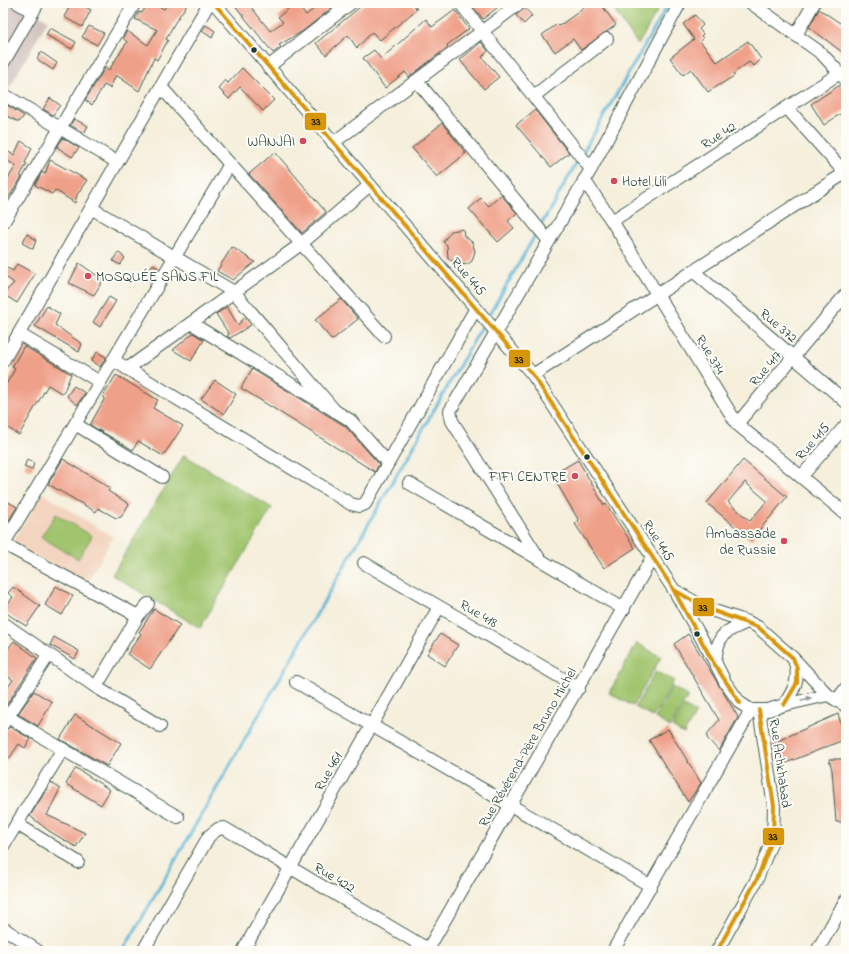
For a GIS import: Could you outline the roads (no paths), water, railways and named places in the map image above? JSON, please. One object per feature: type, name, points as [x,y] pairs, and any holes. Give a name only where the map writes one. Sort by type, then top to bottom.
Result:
[{"type":"street","points":[[3,63],[36,7],[18,3]]},
{"type":"street","points":[[3,223],[135,3]]},
{"type":"street","points":[[3,361],[209,3]]},
{"type":"street","name":"Rue 445","points":[[214,3],[533,375],[674,590],[715,662]]},
{"type":"street","points":[[268,67],[351,3]]},
{"type":"street","points":[[460,3],[591,169]]},
{"type":"street","points":[[334,143],[520,3]]},
{"type":"street","points":[[540,560],[452,420],[450,411],[493,328],[549,241],[591,169],[680,3]]},
{"type":"street","points":[[751,3],[821,52],[843,76]]},
{"type":"street","points":[[796,35],[814,3]]},
{"type":"street","points":[[534,96],[607,39]]},
{"type":"street","name":"Rue 42","points":[[612,221],[786,108],[843,76]]},
{"type":"street","points":[[417,81],[549,241]]},
{"type":"street","points":[[161,87],[384,336]]},
{"type":"street","points":[[3,94],[118,162]]},
{"type":"street","points":[[533,375],[846,174],[786,108]]},
{"type":"street","points":[[138,616],[3,544],[230,164]]},
{"type":"street","name":"Rue 374","points":[[584,180],[612,221],[737,424],[846,514]]},
{"type":"street","points":[[127,369],[301,244],[370,185]]},
{"type":"street","points":[[91,208],[234,292],[335,411]]},
{"type":"street","name":"Rue 372","points":[[693,271],[846,402]]},
{"type":"street","name":"Rue 417","points":[[737,424],[846,294]]},
{"type":"street","points":[[113,360],[351,504],[359,506],[365,504],[477,309]]},
{"type":"street","points":[[191,323],[350,420],[388,463]]},
{"type":"street","points":[[19,334],[100,382]]},
{"type":"street","points":[[75,424],[162,477]]},
{"type":"street","name":"Rue 415","points":[[801,477],[846,425]]},
{"type":"street","points":[[409,483],[624,609]]},
{"type":"street","name":"Rue Révérend-Père Bruno Michel","points":[[428,950],[652,558]]},
{"type":"street","name":"Rue 418","points":[[364,563],[579,688]]},
{"type":"street","points":[[674,590],[705,608],[748,622],[758,627],[840,702]]},
{"type":"street","points":[[96,687],[138,616],[148,604]]},
{"type":"street","name":"Rue 461","points":[[244,951],[439,607]]},
{"type":"street","points":[[748,622],[724,633],[717,644],[715,662],[725,682],[740,703],[755,710],[768,710],[784,705],[840,702]]},
{"type":"street","points":[[3,623],[48,656],[160,726]]},
{"type":"street","points":[[48,656],[6,720],[63,749],[178,817]]},
{"type":"street","points":[[784,705],[797,683],[797,668],[793,658]]},
{"type":"street","points":[[296,682],[651,886]]},
{"type":"street","points":[[840,702],[846,688]]},
{"type":"street","points":[[613,951],[755,710]]},
{"type":"street","name":"Rue Achkhabad","points":[[716,951],[757,879],[773,838],[774,806],[755,710]]},
{"type":"street","points":[[3,846],[63,749]]},
{"type":"street","points":[[17,824],[78,862]]},
{"type":"street","name":"Rue 422","points":[[143,951],[210,836],[218,829],[224,828],[428,950]]},
{"type":"street","points":[[817,951],[842,916],[846,900]]},
{"type":"street","points":[[3,928],[38,951]]},
{"type":"waterway","points":[[582,154],[669,3]]},
{"type":"waterway","points":[[541,225],[579,159]]},
{"type":"waterway","points":[[488,317],[537,232]]},
{"type":"waterway","points":[[123,951],[484,323]]},
{"type":"place","name":"WANJAI","points":[[303,141]]},
{"type":"place","name":"Hotel Lili","points":[[614,181]]},
{"type":"place","name":"MOSQUÉE SANS FIL","points":[[88,276]]},
{"type":"place","name":"FIFI CENTRE","points":[[575,476]]},
{"type":"place","name":"Ambassade de Russie","points":[[784,541]]}]
